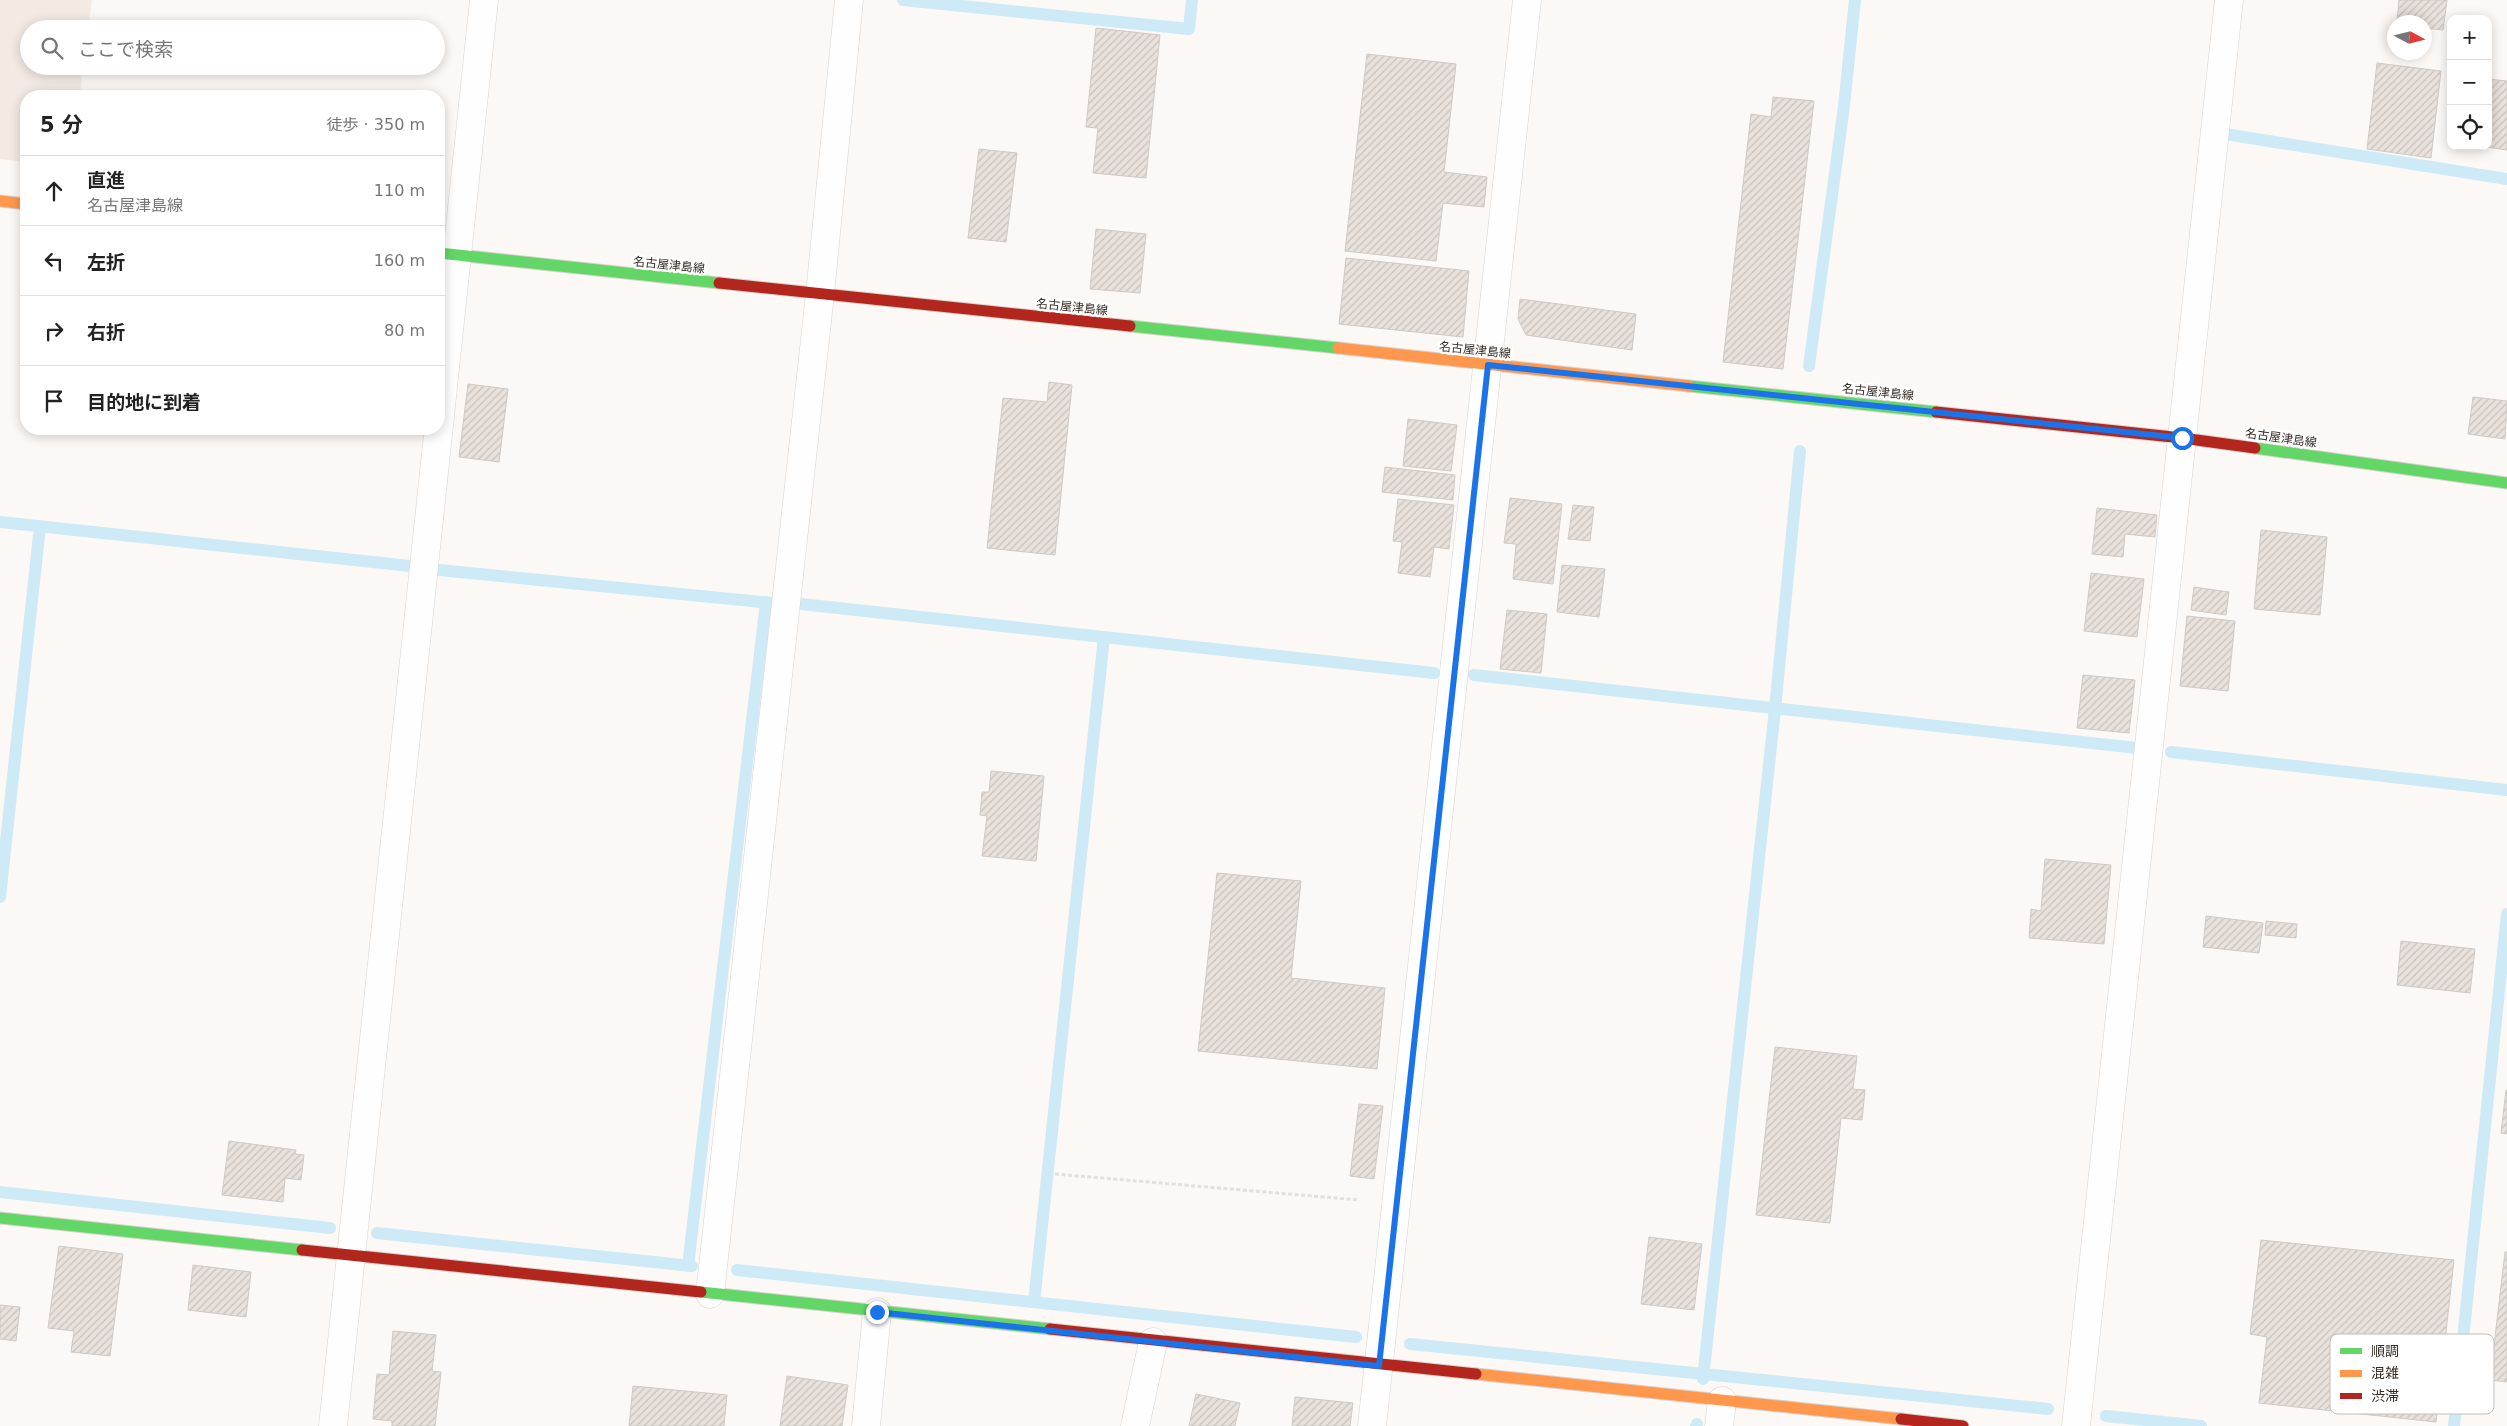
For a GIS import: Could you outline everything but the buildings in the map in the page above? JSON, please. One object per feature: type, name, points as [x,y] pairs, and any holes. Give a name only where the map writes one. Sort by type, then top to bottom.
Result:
[{"type":"main road","points":[[0,201],[20,203]]},
{"type":"main road","name":"名古屋津島線","points":[[448,255],[2182,438],[2507,483]]},
{"type":"main road","points":[[0,1218],[1379,1366],[1720,1413],[1962,1426]]},
{"type":"street","points":[[445,286],[484,0]]},
{"type":"street","points":[[710,1294],[820,294],[849,0]]},
{"type":"street","points":[[1372,1426],[1527,0]]},
{"type":"street","points":[[2076,1426],[2229,0]]},
{"type":"street","points":[[333,1426],[431,435]]},
{"type":"street","points":[[866,1426],[877,1312]]},
{"type":"street","points":[[1135,1426],[1153,1342]]},
{"type":"path","points":[[1055,1174],[1397,1203]]},
{"type":"shaded area","points":[[0,0],[92,0],[89,20],[20,20],[20,75],[82,75],[81,90],[20,90],[20,161],[0,159]]},
{"type":"waterway","points":[[903,0],[1189,29],[1192,0]]},
{"type":"waterway","points":[[1809,366],[1844,106],[1855,0]]},
{"type":"waterway","points":[[2225,134],[2507,179]]},
{"type":"waterway","points":[[1703,1379],[1775,709],[1800,451]]},
{"type":"waterway","points":[[0,522],[410,566]]},
{"type":"waterway","points":[[0,897],[40,526]]},
{"type":"waterway","points":[[439,570],[771,603]]},
{"type":"waterway","points":[[688,1266],[766,602]]},
{"type":"waterway","points":[[801,604],[1434,673]]},
{"type":"waterway","points":[[1034,1302],[1104,637]]},
{"type":"waterway","points":[[1474,675],[2137,748]]},
{"type":"waterway","points":[[2171,752],[2507,790]]},
{"type":"waterway","points":[[2464,1334],[2507,914]]},
{"type":"waterway","points":[[0,1192],[330,1228]]},
{"type":"waterway","points":[[377,1233],[692,1266]]},
{"type":"waterway","points":[[737,1270],[1356,1337]]},
{"type":"waterway","points":[[1410,1344],[2048,1409]]},
{"type":"waterway","points":[[2454,1426],[2455,1414]]},
{"type":"waterway","points":[[2106,1416],[2201,1426]]},
{"type":"traffic: fast","points":[[445,254],[719,283]]},
{"type":"traffic: fast","points":[[1130,326],[1338,348]]},
{"type":"traffic: fast","points":[[1689,386],[1936,412]]},
{"type":"traffic: fast","points":[[2255,448],[2507,483]]},
{"type":"traffic: fast","points":[[0,1218],[302,1250]]},
{"type":"traffic: fast","points":[[701,1292],[1050,1329]]},
{"type":"traffic: slow","points":[[0,201],[20,203]]},
{"type":"traffic: slow","points":[[1338,348],[1689,386]]},
{"type":"traffic: slow","points":[[1476,1374],[1901,1419]]},
{"type":"traffic: jam","points":[[719,283],[1130,326]]},
{"type":"traffic: jam","points":[[1936,412],[2182,438],[2255,448]]},
{"type":"traffic: jam","points":[[302,1250],[701,1292]]},
{"type":"traffic: jam","points":[[1050,1329],[1476,1374]]},
{"type":"traffic: jam","points":[[1901,1419],[1963,1426]]},
{"type":"route","points":[[877,1312],[1379,1366],[1488,365],[2182,438]]}]
